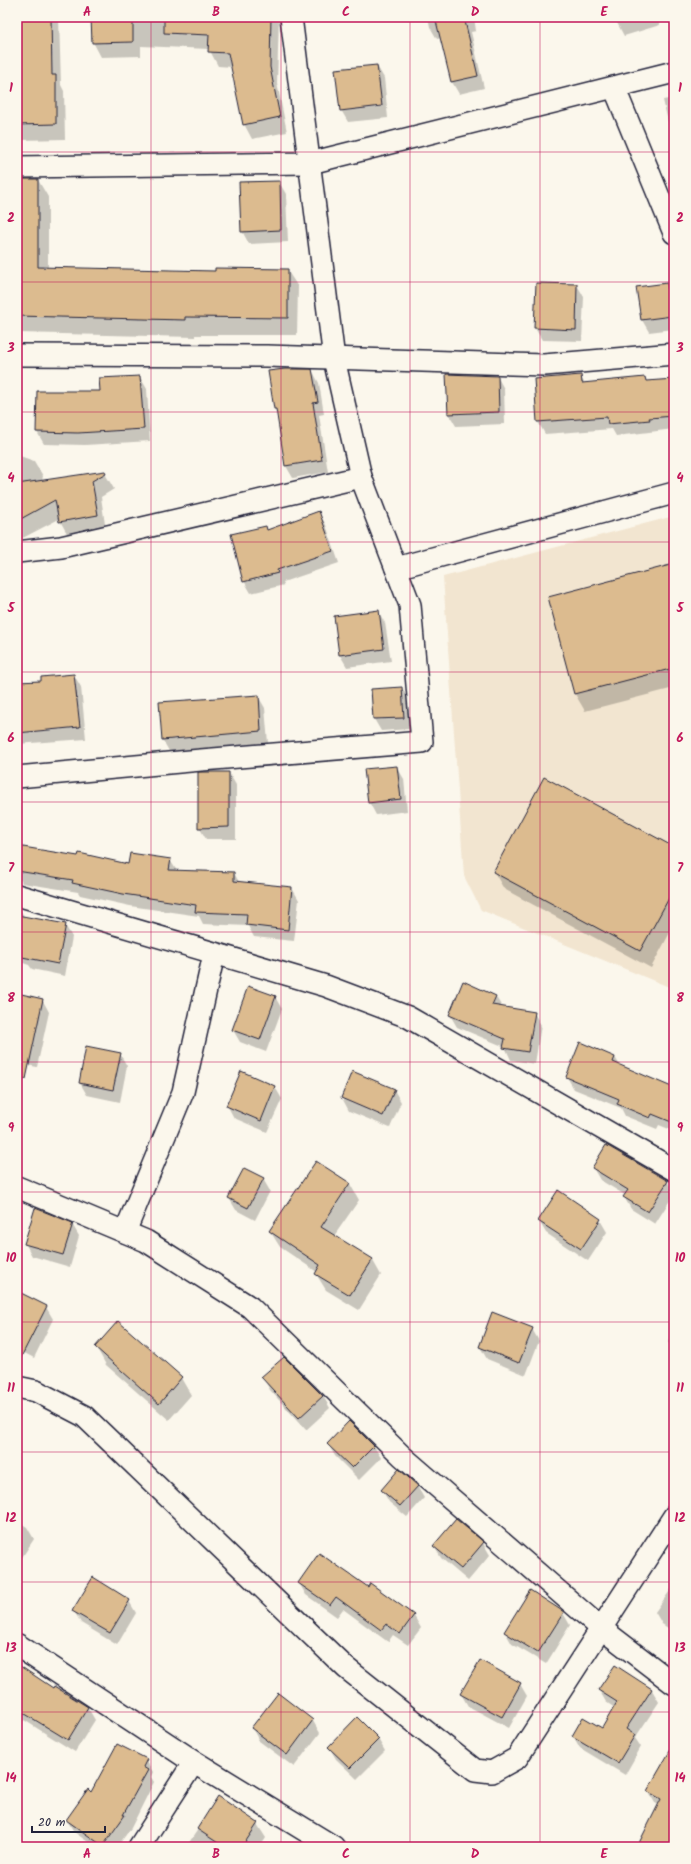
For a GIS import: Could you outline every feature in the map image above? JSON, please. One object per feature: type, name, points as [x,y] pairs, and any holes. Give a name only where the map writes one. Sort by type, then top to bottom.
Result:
[{"type":"street","points":[[17,777],[422,742],[410,605],[361,477],[334,359],[291,17]]},
{"type":"street","points":[[17,167],[310,163],[674,72]]},
{"type":"street","points":[[614,86],[674,233]]},
{"type":"street","points":[[17,355],[267,356],[544,365],[674,354]]},
{"type":"street","points":[[17,552],[61,547],[361,477]]},
{"type":"street","points":[[396,568],[674,493]]},
{"type":"street","points":[[17,895],[326,986],[408,1017],[674,1170]]},
{"type":"street","points":[[125,1232],[183,1092],[214,954]]},
{"type":"street","points":[[17,1187],[146,1240],[250,1307],[402,1456],[602,1629],[674,1684]]},
{"type":"street","points":[[17,1387],[36,1391],[84,1416],[346,1668],[475,1770],[492,1772],[517,1758],[674,1516]]},
{"type":"street","points":[[17,1645],[194,1762],[333,1847]]},
{"type":"street","points":[[139,1847],[194,1762]]},
{"type":"shaded area","points":[[674,516],[674,989],[481,910],[464,876],[443,577]]},
{"type":"building","points":[[17,17],[51,17],[52,75],[56,75],[56,124],[17,125]]},
{"type":"building","points":[[91,17],[133,17],[133,42],[92,43]]},
{"type":"building","points":[[164,17],[271,17],[270,67],[280,117],[243,125],[228,53],[208,52],[209,35],[164,33]]},
{"type":"building","points":[[435,17],[464,17],[478,76],[451,82]]},
{"type":"building","points":[[377,65],[382,106],[340,111],[335,69]]},
{"type":"building","points":[[17,179],[38,179],[38,267],[215,271],[215,268],[288,269],[288,318],[185,317],[185,320],[17,316]]},
{"type":"building","points":[[280,181],[281,230],[241,232],[239,182]]},
{"type":"building","points":[[536,283],[577,284],[576,330],[534,328]]},
{"type":"building","points":[[667,283],[672,316],[641,320],[636,287]]},
{"type":"building","points":[[285,369],[312,369],[318,402],[313,403],[322,460],[285,466],[268,371]]},
{"type":"building","points":[[446,374],[498,376],[499,412],[448,414]]},
{"type":"building","points":[[581,375],[582,383],[645,377],[646,381],[674,379],[674,416],[608,424],[607,417],[537,422],[534,379]]},
{"type":"building","points":[[140,376],[144,429],[78,433],[36,432],[37,391],[100,391],[99,378]]},
{"type":"building","points":[[105,471],[106,473],[92,481],[98,515],[59,522],[55,500],[17,521],[17,484]]},
{"type":"building","points":[[319,511],[333,551],[277,570],[278,573],[243,582],[231,534],[266,526],[267,530]]},
{"type":"building","points":[[674,564],[674,668],[574,694],[548,597]]},
{"type":"building","points":[[379,610],[384,649],[339,655],[334,616]]},
{"type":"building","points":[[74,674],[80,727],[17,733],[17,682],[41,681],[41,677]]},
{"type":"building","points":[[402,687],[404,718],[373,719],[371,689]]},
{"type":"building","points":[[259,695],[261,731],[162,740],[159,702]]},
{"type":"building","points":[[397,766],[401,799],[368,803],[364,769]]},
{"type":"building","points":[[198,772],[229,772],[229,827],[198,828]]},
{"type":"building","points":[[544,777],[674,847],[674,889],[640,951],[493,872]]},
{"type":"building","points":[[17,846],[78,856],[79,853],[128,864],[130,853],[171,859],[169,870],[234,872],[234,881],[292,887],[288,930],[246,925],[247,914],[195,912],[196,905],[123,894],[72,883],[73,880],[17,871]]},
{"type":"building","points":[[17,915],[66,924],[58,964],[17,956]]},
{"type":"building","points":[[463,981],[496,996],[492,1005],[535,1012],[528,1052],[503,1048],[505,1039],[449,1015]]},
{"type":"building","points":[[248,986],[276,996],[260,1040],[232,1030]]},
{"type":"building","points":[[17,993],[43,999],[26,1079],[17,1078]]},
{"type":"building","points":[[580,1042],[615,1057],[613,1062],[674,1088],[674,1123],[652,1114],[650,1118],[617,1104],[619,1099],[566,1077]]},
{"type":"building","points":[[86,1046],[121,1053],[113,1090],[79,1083]]},
{"type":"building","points":[[241,1071],[275,1086],[261,1121],[226,1106]]},
{"type":"building","points":[[352,1071],[395,1089],[383,1116],[341,1098]]},
{"type":"building","points":[[606,1145],[668,1181],[648,1212],[623,1197],[628,1190],[592,1168]]},
{"type":"building","points":[[316,1161],[350,1183],[321,1227],[373,1259],[350,1295],[315,1274],[320,1265],[269,1231]]},
{"type":"building","points":[[244,1168],[264,1178],[248,1208],[228,1198]]},
{"type":"building","points":[[558,1190],[601,1219],[581,1249],[538,1221]]},
{"type":"building","points":[[35,1208],[73,1223],[63,1255],[24,1244]]},
{"type":"building","points":[[17,1291],[47,1306],[17,1365]]},
{"type":"building","points":[[492,1312],[533,1328],[519,1363],[479,1347]]},
{"type":"building","points":[[118,1321],[182,1377],[159,1404],[95,1347]]},
{"type":"building","points":[[284,1357],[323,1396],[299,1418],[261,1377]]},
{"type":"building","points":[[349,1421],[374,1446],[352,1468],[327,1444]]},
{"type":"building","points":[[399,1469],[418,1486],[400,1506],[381,1490]]},
{"type":"building","points":[[456,1519],[484,1542],[461,1569],[433,1546]]},
{"type":"building","points":[[319,1553],[368,1587],[370,1583],[414,1615],[400,1634],[386,1624],[381,1630],[336,1597],[330,1605],[298,1583]]},
{"type":"building","points":[[93,1577],[130,1600],[110,1633],[72,1611]]},
{"type":"building","points":[[530,1590],[564,1612],[538,1653],[504,1632]]},
{"type":"building","points":[[480,1660],[521,1683],[502,1717],[460,1694]]},
{"type":"building","points":[[17,1664],[53,1688],[54,1686],[88,1707],[68,1740],[17,1709]]},
{"type":"building","points":[[615,1665],[652,1689],[626,1729],[635,1735],[618,1763],[572,1736],[583,1717],[602,1728],[617,1702],[598,1690]]},
{"type":"building","points":[[278,1693],[313,1720],[287,1755],[251,1728]]},
{"type":"building","points":[[357,1717],[379,1739],[350,1768],[328,1747]]},
{"type":"building","points":[[117,1744],[147,1759],[143,1767],[148,1770],[123,1815],[125,1815],[103,1846],[66,1820],[88,1789],[91,1792]]},
{"type":"building","points":[[674,1744],[674,1847],[637,1847],[661,1799],[647,1791]]},
{"type":"building","points":[[218,1796],[258,1823],[242,1847],[224,1847],[197,1829]]}]
